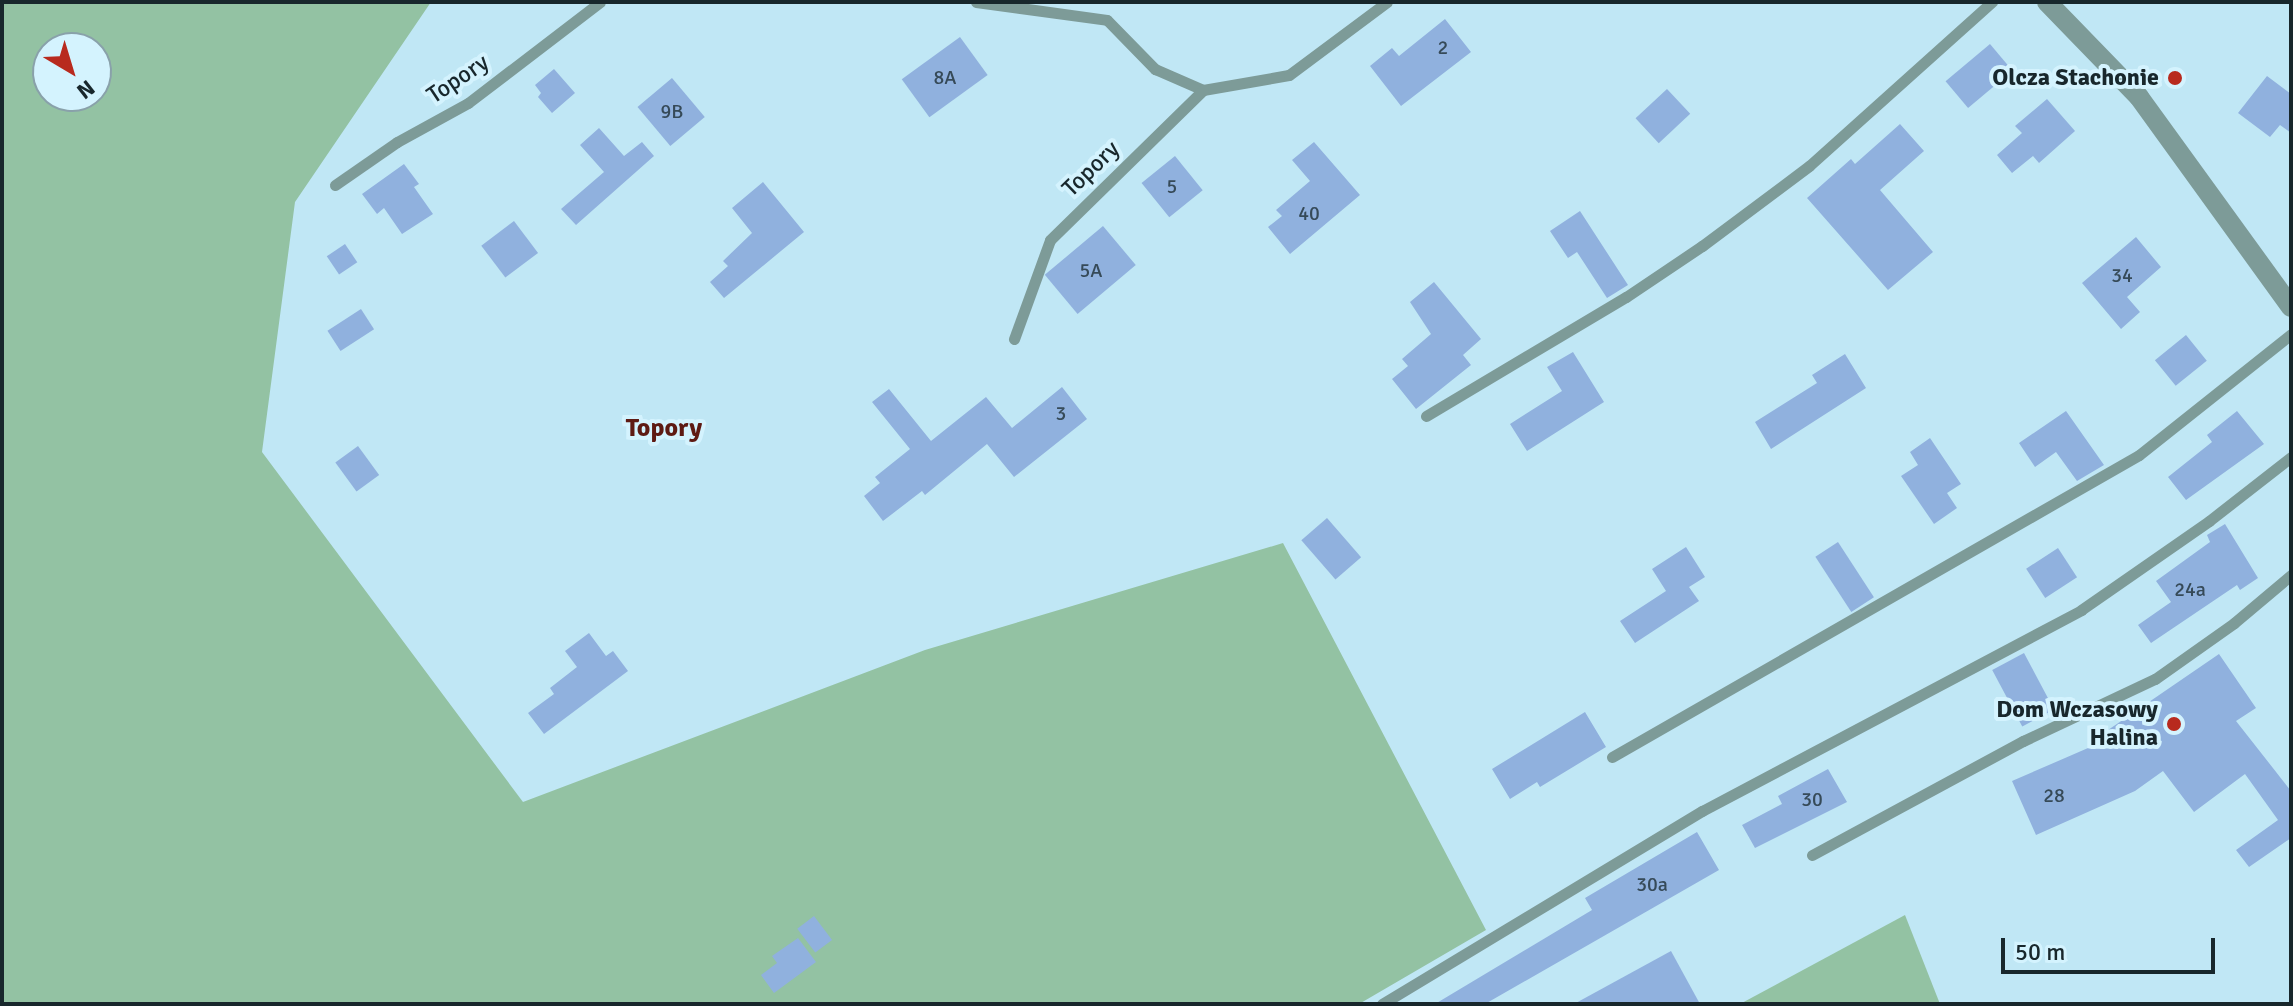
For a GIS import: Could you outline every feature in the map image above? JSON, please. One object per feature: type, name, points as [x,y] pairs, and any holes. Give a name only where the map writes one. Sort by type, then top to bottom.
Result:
[{"type":"street","points":[[2047,2],[2139,97],[2291,307]]},
{"type":"lane","name":"Topory","points":[[335,185],[397,142],[468,103],[600,2]]},
{"type":"lane","points":[[976,2],[1107,20],[1155,69],[1203,90],[1289,75],[1387,2]]},
{"type":"lane","points":[[1426,416],[1626,297],[1702,246],[1809,166],[1992,2]]},
{"type":"lane","name":"Topory","points":[[1014,339],[1050,240],[1203,90]]},
{"type":"lane","points":[[1612,757],[2139,455],[2291,334]]},
{"type":"lane","points":[[1382,1004],[1702,811],[2081,610],[2209,521],[2291,457]]},
{"type":"lane","points":[[1812,855],[2023,741],[2155,679],[2234,623],[2291,575]]},
{"type":"green space","points":[[2,2],[431,2],[295,202],[262,452],[523,802],[925,650],[1283,543],[1486,930],[1359,1004],[2,1004]]},
{"type":"green space","points":[[1905,915],[1940,1004],[1740,1004]]},
{"type":"building","points":[[1445,19],[1471,52],[1401,106],[1370,66],[1392,48],[1399,56]]},
{"type":"building","points":[[960,37],[988,75],[929,117],[902,79]]},
{"type":"building","points":[[1990,44],[2012,71],[1968,108],[1946,81]]},
{"type":"building","points":[[554,69],[575,93],[552,113],[538,97],[541,93],[535,85]]},
{"type":"building","points":[[2267,76],[2291,94],[2291,133],[2280,125],[2270,137],[2238,113]]},
{"type":"building","points":[[672,78],[705,117],[670,146],[638,107]]},
{"type":"building","points":[[1667,89],[1690,114],[1659,143],[1636,118]]},
{"type":"building","points":[[2047,99],[2075,131],[2039,163],[2033,156],[2012,173],[1997,155],[2022,133],[2015,126]]},
{"type":"building","points":[[1900,124],[1924,151],[1880,190],[1933,252],[1888,290],[1807,198],[1851,159],[1855,164]]},
{"type":"building","points":[[599,128],[624,156],[642,142],[654,156],[576,225],[561,209],[604,172],[580,145]]},
{"type":"building","points":[[1314,142],[1360,195],[1290,254],[1268,227],[1282,216],[1276,210],[1310,181],[1292,160]]},
{"type":"building","points":[[1175,156],[1203,190],[1169,217],[1142,183]]},
{"type":"building","points":[[404,164],[419,184],[414,187],[433,214],[402,234],[384,208],[377,214],[362,194]]},
{"type":"building","points":[[763,182],[804,232],[724,298],[710,282],[728,266],[723,261],[752,233],[732,208]]},
{"type":"building","points":[[1580,211],[1628,285],[1607,298],[1577,252],[1568,258],[1550,231]]},
{"type":"building","points":[[514,221],[538,253],[505,278],[481,246]]},
{"type":"building","points":[[1103,226],[1136,265],[1078,314],[1045,275]]},
{"type":"building","points":[[2136,237],[2161,267],[2127,297],[2140,312],[2121,329],[2082,283]]},
{"type":"building","points":[[345,244],[357,262],[339,275],[327,256]]},
{"type":"building","points":[[1434,282],[1481,339],[1463,355],[1471,365],[1416,409],[1392,379],[1408,366],[1402,359],[1431,334],[1410,302]]},
{"type":"building","points":[[361,309],[374,329],[341,351],[327,331]]},
{"type":"building","points":[[2186,335],[2207,361],[2176,386],[2155,360]]},
{"type":"building","points":[[1573,352],[1604,402],[1527,451],[1510,424],[1562,391],[1547,367]]},
{"type":"building","points":[[1845,354],[1866,388],[1771,449],[1755,422],[1817,383],[1812,375]]},
{"type":"building","points":[[1062,387],[1087,419],[1014,477],[987,444],[925,495],[922,491],[883,521],[864,496],[880,483],[875,477],[910,449],[872,402],[889,389],[931,441],[986,397],[1012,428]]},
{"type":"building","points":[[2066,411],[2104,465],[2077,481],[2056,452],[2035,467],[2019,443]]},
{"type":"building","points":[[2237,411],[2264,444],[2186,500],[2168,477],[2212,442],[2207,435]]},
{"type":"building","points":[[1930,438],[1961,484],[1947,493],[1957,508],[1934,524],[1901,476],[1918,465],[1910,452]]},
{"type":"building","points":[[358,446],[379,475],[357,492],[335,462]]},
{"type":"building","points":[[1327,518],[1361,557],[1335,580],[1301,540]]},
{"type":"building","points":[[2225,524],[2258,578],[2240,590],[2237,585],[2151,643],[2138,625],[2171,602],[2156,581],[2210,542],[2207,535]]},
{"type":"building","points":[[1838,542],[1874,597],[1851,612],[1815,557]]},
{"type":"building","points":[[1686,547],[1705,577],[1689,587],[1699,601],[1635,643],[1620,621],[1666,591],[1652,569]]},
{"type":"building","points":[[2058,548],[2077,577],[2045,598],[2026,569]]},
{"type":"building","points":[[589,633],[606,656],[613,651],[628,671],[544,734],[528,713],[554,694],[550,688],[577,667],[565,651]]},
{"type":"building","points":[[2024,653],[2054,710],[2022,726],[1992,670]]},
{"type":"building","points":[[2219,654],[2256,708],[2236,721],[2291,791],[2291,838],[2249,867],[2236,850],[2278,820],[2245,774],[2194,812],[2163,771],[2135,791],[2036,835],[2012,781],[2095,745],[2092,741]]},
{"type":"building","points":[[1585,712],[1606,747],[1540,787],[1537,782],[1510,799],[1492,769]]},
{"type":"building","points":[[1828,769],[1847,802],[1755,848],[1742,825],[1782,804],[1778,796]]},
{"type":"building","points":[[1697,832],[1719,870],[1485,1004],[1435,1004],[1592,910],[1585,898]]},
{"type":"building","points":[[814,916],[832,940],[815,953],[797,929]]},
{"type":"building","points":[[798,938],[816,962],[774,993],[761,975],[777,963],[772,956]]},
{"type":"building","points":[[1671,951],[1700,1004],[1574,1004]]},
{"type":"place","name":"Olcza Stachonie","points":[[2175,78]]},
{"type":"place","name":"Dom Wczasowy Halina","points":[[2174,724]]},
{"type":"district","name":"Topory","points":[[664,429]]}]
